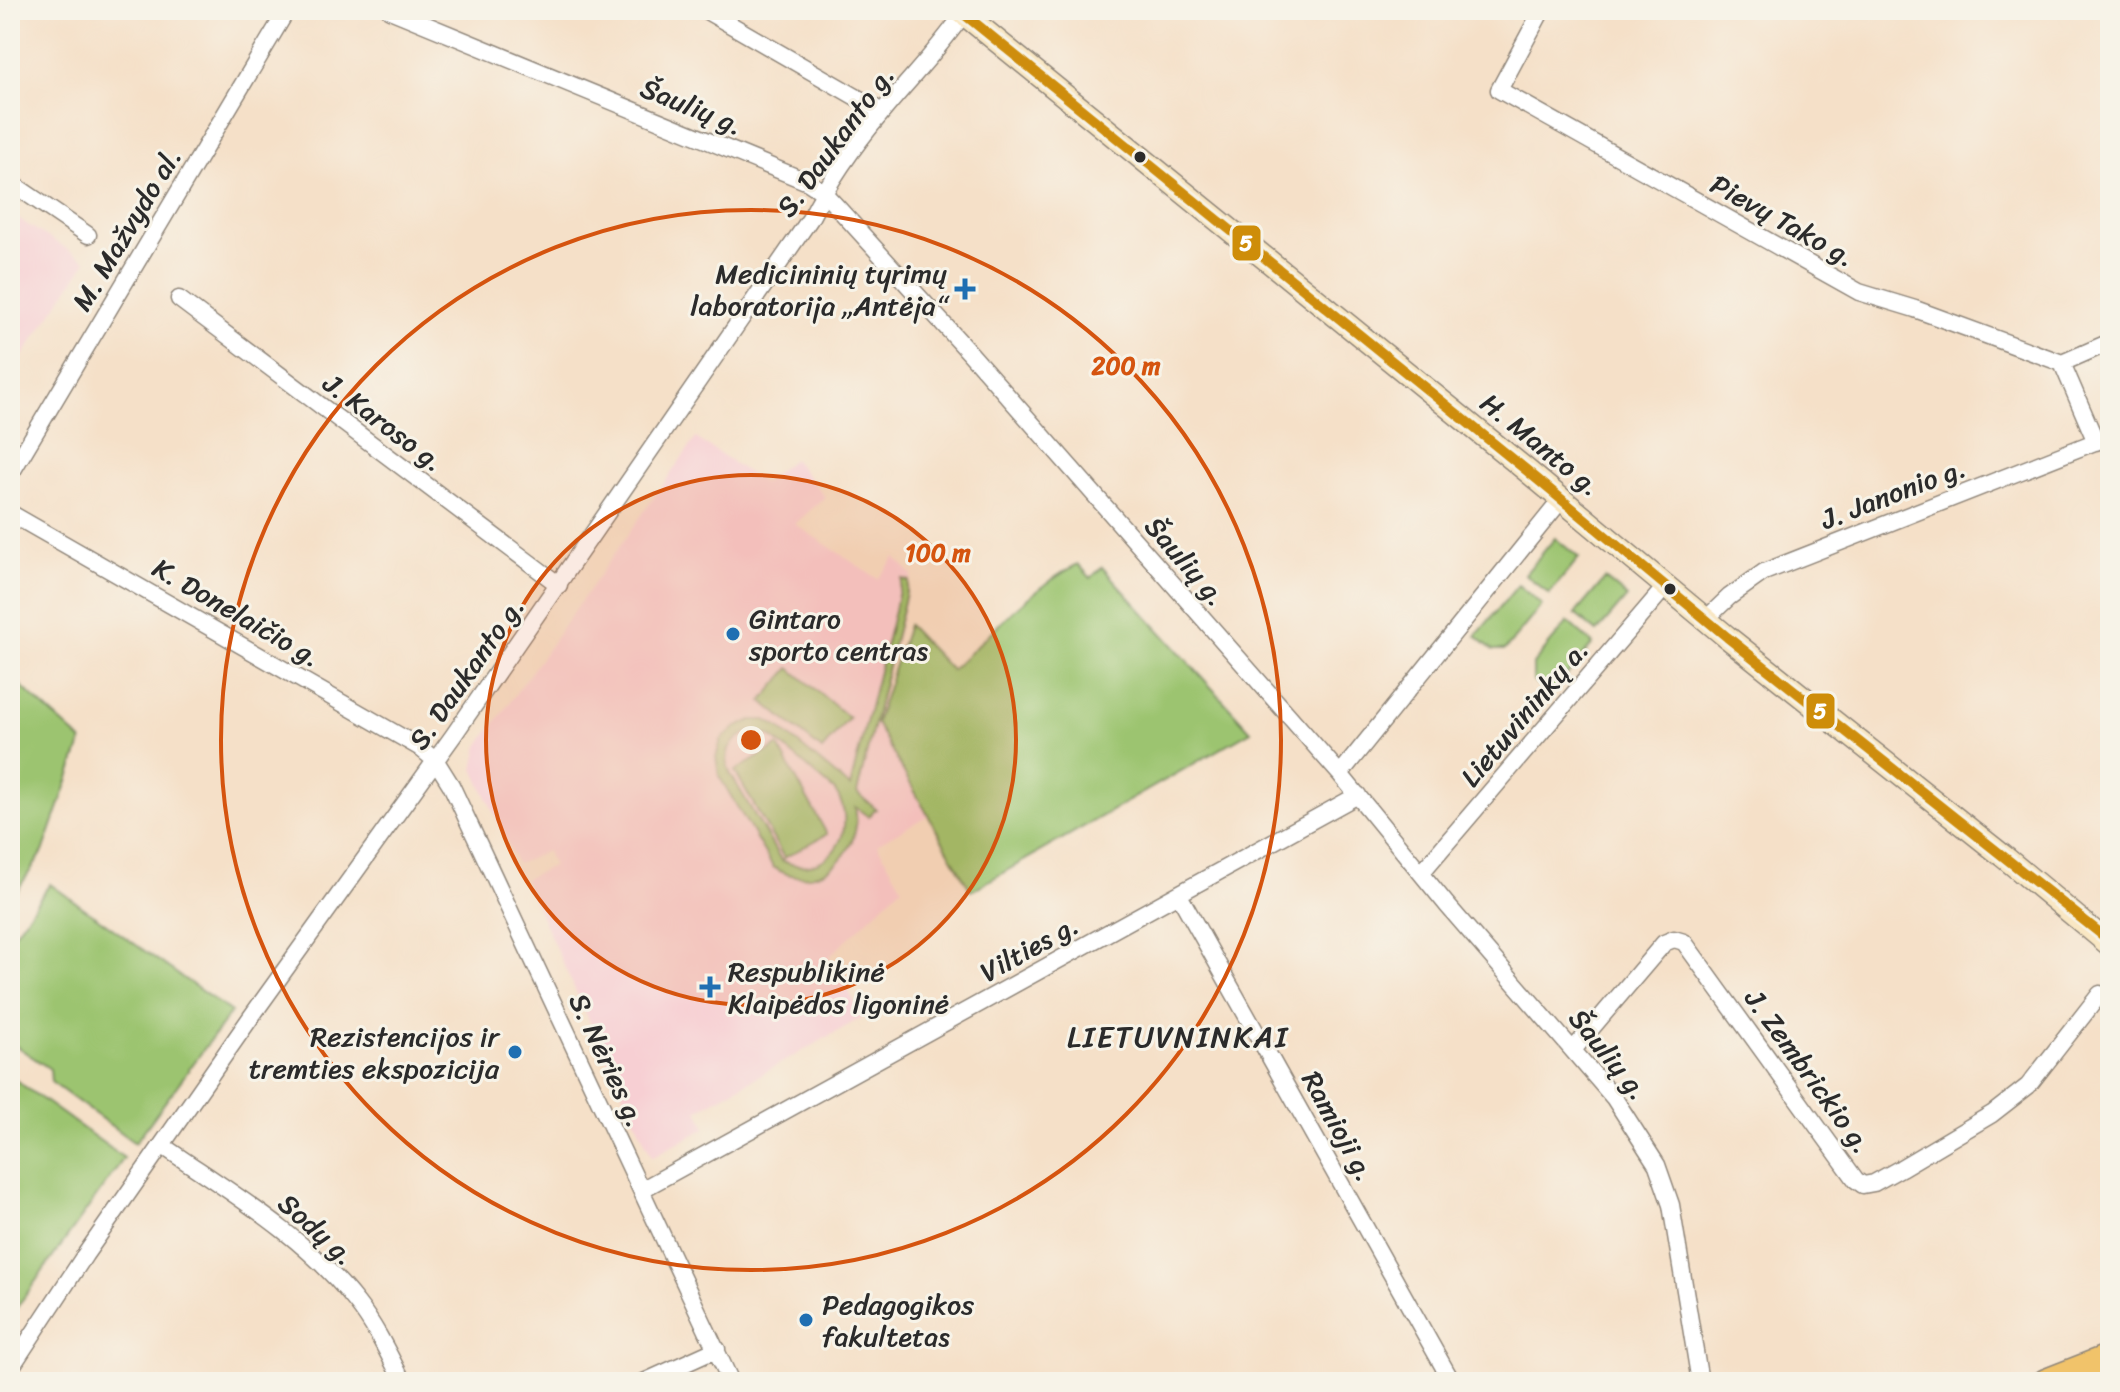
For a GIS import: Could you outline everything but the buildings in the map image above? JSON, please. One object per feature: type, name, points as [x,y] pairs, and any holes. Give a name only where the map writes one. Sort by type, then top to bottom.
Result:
[{"type":"main road","name":"H. Manto g.","points":[[963,11],[1706,619],[2110,943]]},
{"type":"main road","points":[[2046,1382],[2110,1357]]},
{"type":"street","name":"M. Mažvydo al.","points":[[10,475],[287,10]]},
{"type":"street","name":"Šaulių g.","points":[[390,10],[808,182],[823,192],[969,352],[1340,774],[1614,1098],[1657,1165],[1671,1205],[1700,1382]]},
{"type":"street","points":[[705,10],[882,112]]},
{"type":"street","name":"Pievų Tako g.","points":[[1542,10],[1499,90],[1859,292],[1915,309],[2062,363]]},
{"type":"street","name":"S. Daukanto g.","points":[[10,1369],[85,1255],[251,1017],[559,585],[810,219],[823,192],[882,112],[947,38],[963,11]]},
{"type":"street","points":[[10,182],[88,235]]},
{"type":"street","name":"J. Karoso g.","points":[[179,299],[559,585]]},
{"type":"street","points":[[2103,439],[2062,363],[2110,342]]},
{"type":"street","name":"J. Janonio g.","points":[[1706,619],[1729,597],[1764,572],[2103,439]]},
{"type":"street","points":[[1340,774],[1561,500]]},
{"type":"street","name":"K. Donelaičio g.","points":[[10,513],[307,681],[419,747],[436,761]]},
{"type":"street","name":"Lietuvininkų a.","points":[[1421,873],[1666,586]]},
{"type":"street","name":"S. Nėries g.","points":[[436,761],[451,785],[731,1382]]},
{"type":"street","name":"Vilties g.","points":[[641,1190],[1358,795]]},
{"type":"street","name":"Ramioji g.","points":[[1179,895],[1452,1382]]},
{"type":"street","name":"J. Zembrickio g.","points":[[1573,1050],[1664,943],[1674,939],[1684,942],[1856,1180],[1863,1185],[1874,1183],[1992,1114],[2028,1086],[2100,994]]},
{"type":"street","name":"Sodų g.","points":[[163,1146],[280,1226],[315,1257],[357,1303],[378,1334],[403,1382]]},
{"type":"street","points":[[644,1382],[717,1349]]},
{"type":"shaded area","points":[[10,214],[87,261],[10,375]]},
{"type":"shaded area","points":[[696,438],[763,483],[793,459],[825,497],[795,524],[878,579],[895,557],[912,575],[876,723],[929,815],[877,844],[902,887],[829,957],[863,1017],[698,1110],[706,1128],[652,1157],[524,879],[553,866],[547,851],[517,864],[474,769],[479,746]]},
{"type":"green space","points":[[1555,538],[1579,558],[1549,594],[1525,574]]},
{"type":"green space","points":[[1078,564],[1091,578],[1102,567],[1251,731],[971,891],[876,723],[908,625],[951,670],[1027,599]]},
{"type":"green space","points":[[902,579],[909,581],[857,793],[876,809],[869,817],[855,807],[856,824],[852,840],[834,866],[805,876],[789,875],[773,867],[719,776],[716,757],[721,740],[735,728],[752,720],[766,720],[850,787]],"holes":[[[760,732],[771,736],[835,791],[842,806],[842,836],[825,859],[798,865],[781,860],[730,773],[727,759],[730,747],[745,734]]]},
{"type":"green space","points":[[1605,579],[1627,597],[1597,632],[1575,614]]},
{"type":"green space","points":[[1518,585],[1542,605],[1505,650],[1493,650],[1476,636]]},
{"type":"green space","points":[[1568,622],[1593,644],[1550,695],[1533,681],[1533,664]]},
{"type":"green space","points":[[790,668],[849,718],[822,750],[762,701]]},
{"type":"green space","points":[[10,676],[82,741],[43,852],[10,901]]},
{"type":"green space","points":[[778,746],[827,834],[784,858],[735,771]]},
{"type":"green space","points":[[50,884],[231,1012],[135,1143],[51,1082],[50,1069],[10,1042],[10,940]]},
{"type":"green space","points":[[10,1076],[124,1158],[10,1317]]},
{"type":"transit line","name":"5","points":[[959,10],[1727,637],[2110,941]]},
{"type":"place","name":"Medicininių tyrimų laboratorija „Antėja“","points":[[965,289]]},
{"type":"place","name":"Gintaro sporto centras","points":[[733,634]]},
{"type":"place","name":"Respublikinė Klaipėdos ligoninė","points":[[710,987]]},
{"type":"place","name":"Rezistencijos ir tremties ekspozicija","points":[[515,1052]]},
{"type":"place","name":"Pedagogikos fakultetas","points":[[806,1320]]},
{"type":"district","name":"LIETUVNINKAI","points":[[1178,1037]]}]
